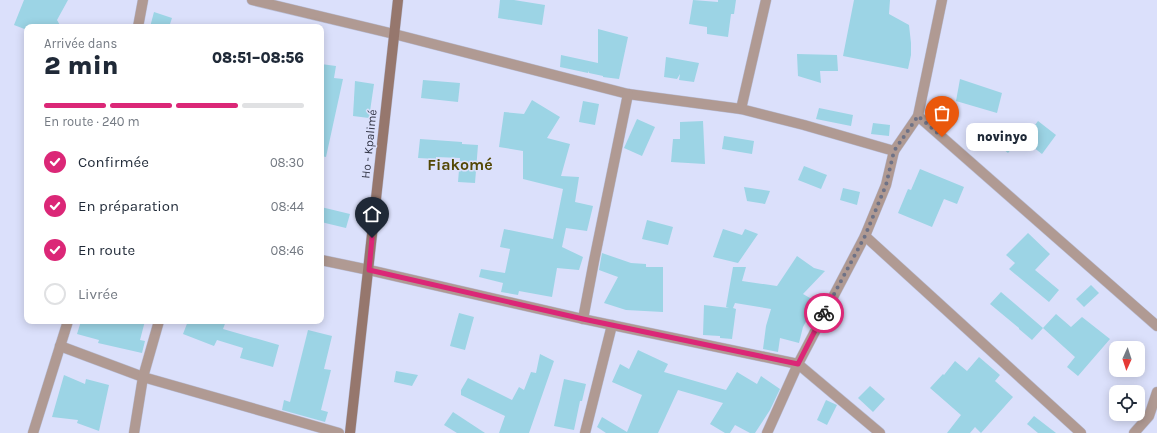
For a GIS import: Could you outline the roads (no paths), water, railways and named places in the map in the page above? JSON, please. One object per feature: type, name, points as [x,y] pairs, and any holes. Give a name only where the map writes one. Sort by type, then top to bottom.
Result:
[{"type":"main road","name":"Ho - Kpalimé","points":[[350,433],[398,0]]},
{"type":"street","points":[[139,24],[143,0]]},
{"type":"street","points":[[252,0],[394,34],[628,94],[741,109],[804,125],[894,151]]},
{"type":"street","points":[[741,109],[766,0]]},
{"type":"street","points":[[767,433],[798,364],[865,236],[886,185],[894,151],[918,116],[942,0]]},
{"type":"street","points":[[583,319],[628,94]]},
{"type":"street","points":[[918,116],[1157,326]]},
{"type":"street","points":[[865,236],[1081,433]]},
{"type":"street","points":[[324,261],[583,319],[798,364],[880,433]]},
{"type":"street","points":[[33,433],[67,324]]},
{"type":"street","points":[[134,433],[144,377],[159,324]]},
{"type":"street","points":[[585,433],[612,325]]},
{"type":"street","points":[[60,346],[144,377],[339,433]]},
{"type":"street","points":[[1134,433],[1148,416],[1157,392]]},
{"type":"place","name":"novinyo","points":[[942,137]]},
{"type":"district","name":"Fiakomé","points":[[460,164]]}]
